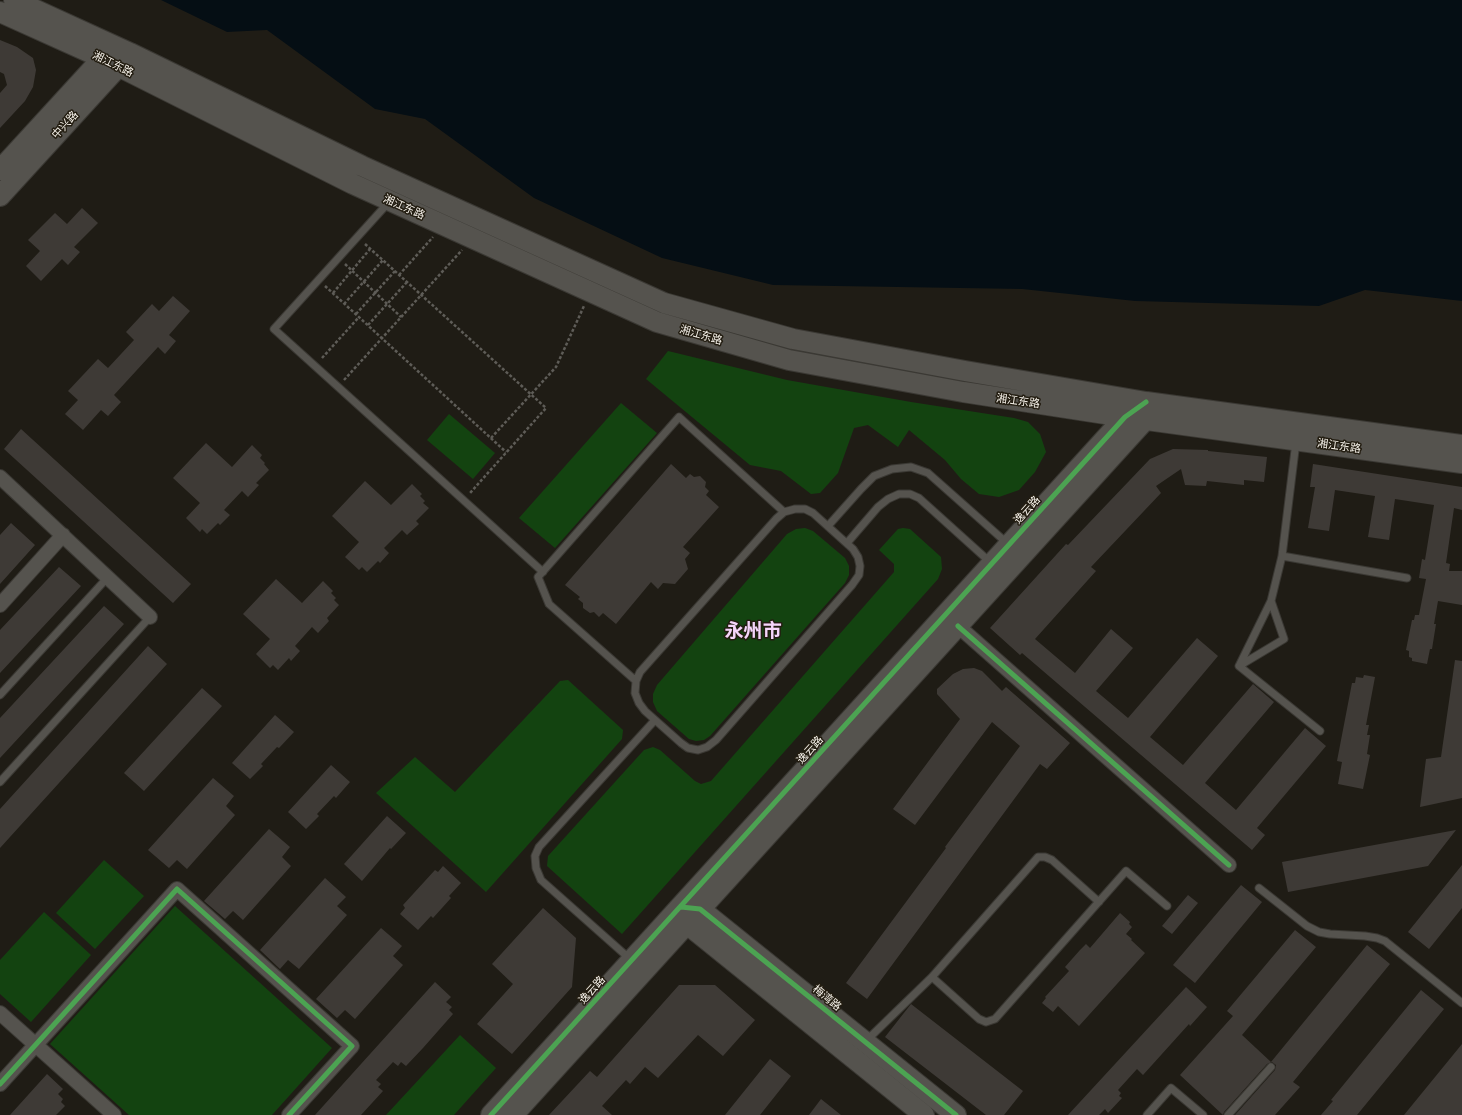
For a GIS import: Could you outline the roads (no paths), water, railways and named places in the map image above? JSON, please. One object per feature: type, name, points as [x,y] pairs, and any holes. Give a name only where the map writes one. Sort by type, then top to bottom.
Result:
[{"type":"main road","name":"湘江东路","points":[[14,0],[346,180],[657,322],[789,360],[963,392],[1125,417]]},
{"type":"main road","name":"湘江东路","points":[[0,12],[116,56],[664,303],[793,340],[965,371],[1145,411],[1297,440],[1462,463]]},
{"type":"main road","name":"中兴路","points":[[0,170],[116,56]]},
{"type":"main road","name":"中兴路","points":[[0,196],[116,56]]},
{"type":"main road","name":"湘江东路","points":[[1145,411],[1462,445]]},
{"type":"main road","name":"逸云路","points":[[513,1115],[684,915],[1009,545],[1125,417],[1145,411]]},
{"type":"main road","name":"逸云路","points":[[491,1115],[632,960],[684,915],[700,909],[958,626],[1145,411]]},
{"type":"main road","name":"梅湾路","points":[[700,909],[956,1115]]},
{"type":"main road","points":[[684,915],[924,1115]]},
{"type":"street","points":[[0,477],[150,617]]},
{"type":"street","points":[[0,605],[63,535]]},
{"type":"street","points":[[958,626],[1229,865]]},
{"type":"street","points":[[0,1084],[177,889],[352,1046],[289,1115]]},
{"type":"street","points":[[0,1014],[114,1115]]},
{"type":"lane","points":[[391,201],[274,329],[543,572]]},
{"type":"lane","points":[[636,681],[549,604],[538,577],[679,417],[784,512]]},
{"type":"lane","points":[[1239,666],[1271,601],[1282,556],[1297,440]]},
{"type":"lane","points":[[828,526],[874,476],[892,469],[911,468],[928,473],[942,484],[1009,545]]},
{"type":"lane","points":[[847,543],[888,498],[899,494],[910,494],[919,498],[992,564]]},
{"type":"lane","points":[[795,509],[805,509],[813,513],[828,526],[847,543],[858,556],[860,566],[859,575],[852,585],[716,740],[707,747],[698,750],[688,748],[681,744],[645,711],[639,703],[635,693],[636,681],[640,672],[776,519],[784,512],[795,509]]},
{"type":"lane","points":[[1282,556],[1407,578]]},
{"type":"lane","points":[[0,695],[108,577]]},
{"type":"lane","points":[[1239,666],[1284,639],[1271,601]]},
{"type":"lane","points":[[0,782],[150,617]]},
{"type":"lane","points":[[1239,666],[1320,731]]},
{"type":"lane","points":[[632,960],[541,880],[536,868],[535,856],[540,847],[655,720]]},
{"type":"lane","points":[[865,1042],[932,977],[1038,857],[1045,857],[1052,860],[1099,902]]},
{"type":"lane","points":[[932,977],[979,1020],[986,1022],[995,1019],[1126,871],[1167,906]]},
{"type":"lane","points":[[1259,888],[1307,926],[1319,932],[1365,936],[1385,941],[1462,1003]]},
{"type":"lane","points":[[1228,1115],[1271,1067]]},
{"type":"lane","points":[[1147,1115],[1172,1088],[1203,1115]]},
{"type":"district","name":"永州市","points":[[753,631]]}]
